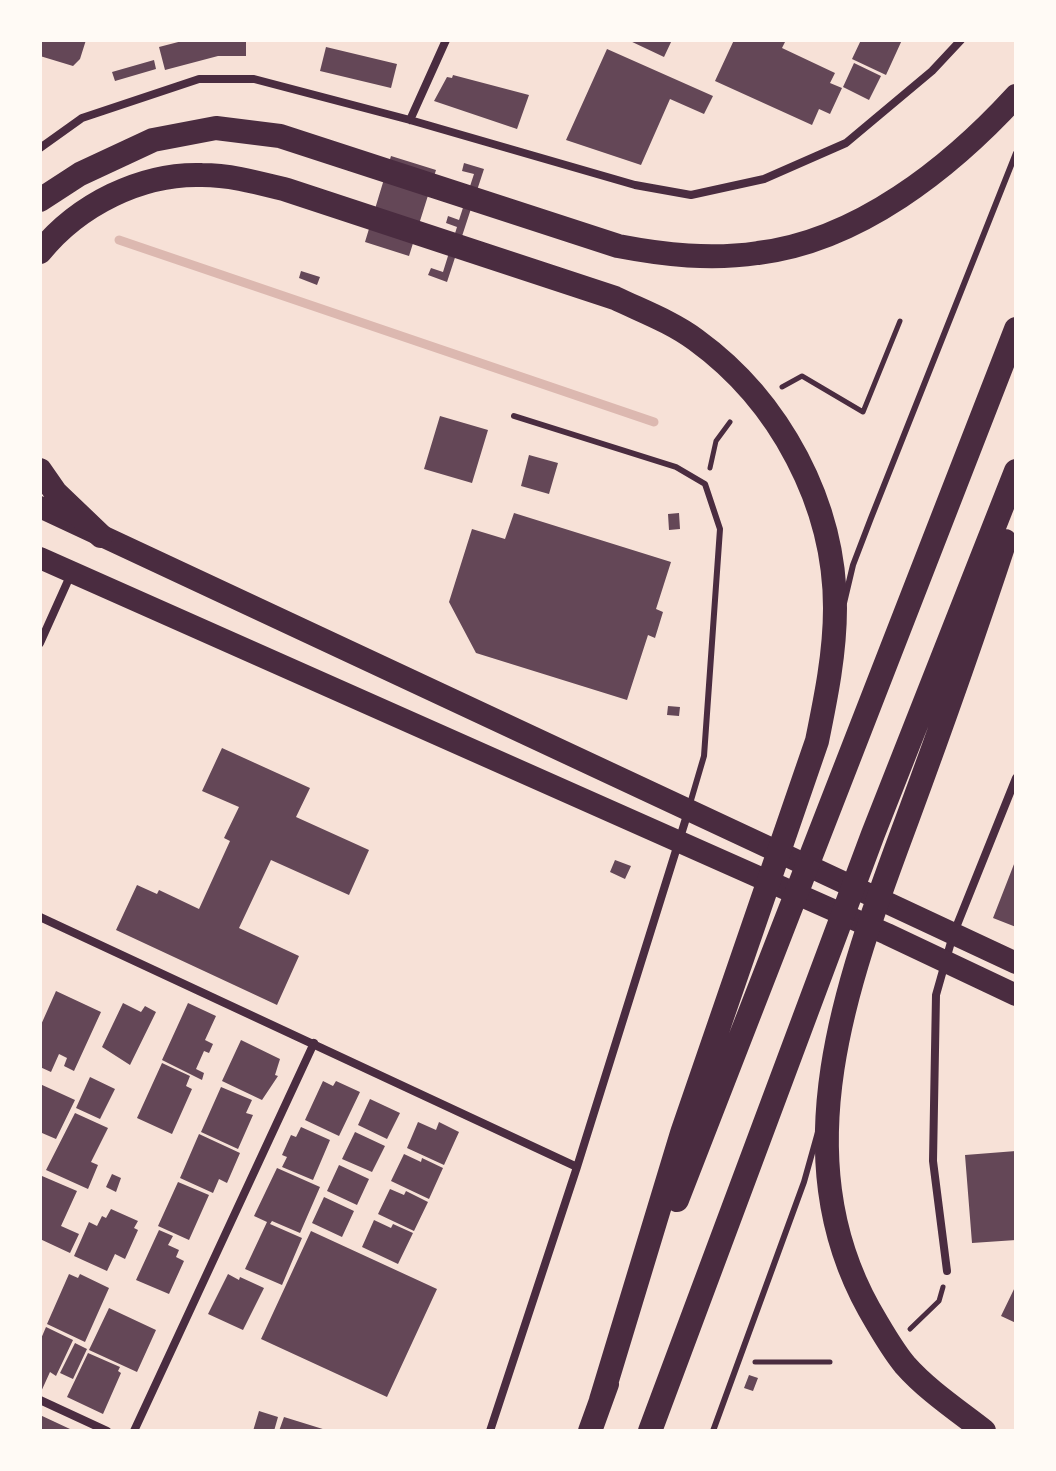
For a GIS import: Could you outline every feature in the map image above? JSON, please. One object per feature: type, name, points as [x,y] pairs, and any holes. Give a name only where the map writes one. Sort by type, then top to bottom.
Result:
[{"type":"highway","points":[[40,200],[80,174],[153,140],[216,128],[280,136],[618,246],[661,254],[708,257],[760,253],[811,241],[862,218],[908,192],[953,159],[1016,96]]},
{"type":"highway","points":[[40,252],[71,221],[131,187],[168,178],[201,175],[243,179],[287,190],[615,298],[656,317],[695,339],[748,387],[782,432],[805,472],[822,520],[832,565],[835,606],[834,645],[817,741],[682,1133],[601,1400]]},
{"type":"highway","points":[[590,1431],[773,949],[1016,329]]},
{"type":"highway","points":[[40,470],[56,493],[101,536]]},
{"type":"highway","points":[[650,1431],[873,834],[1016,471]]},
{"type":"highway","points":[[984,1431],[942,1399],[906,1365],[879,1327],[857,1287],[842,1246],[830,1197],[825,1151],[828,1094],[851,981],[977,624],[1016,503]]},
{"type":"highway","points":[[40,507],[1016,963]]},
{"type":"highway","points":[[40,558],[1016,995]]},
{"type":"street","points":[[410,120],[446,40]]},
{"type":"street","points":[[40,148],[82,118],[199,79],[254,79],[635,185],[691,195],[764,179],[846,143],[932,71],[961,40]]},
{"type":"street","points":[[40,643],[72,573]]},
{"type":"street","points":[[947,1271],[933,1161],[936,995],[953,935],[1016,778]]},
{"type":"street","points":[[490,1431],[577,1167],[688,811]]},
{"type":"street","points":[[40,917],[577,1167]]},
{"type":"street","points":[[134,1431],[314,1043]]},
{"type":"street","points":[[40,1400],[107,1431]]},
{"type":"lane","points":[[834,645],[853,565],[1016,153]]},
{"type":"lane","points":[[514,416],[676,467],[705,484],[720,529],[704,756],[688,811]]},
{"type":"lane","points":[[713,1431],[804,1182],[828,1094]]},
{"type":"path","points":[[782,387],[802,376],[863,412],[900,321]]},
{"type":"path","points":[[705,484],[716,441],[730,422]]},
{"type":"path","points":[[910,1329],[939,1301],[947,1271]]},
{"type":"path","points":[[748,1372],[752,1362],[830,1362]]},
{"type":"building","points":[[40,40],[86,40],[80,59],[73,66],[40,56]]},
{"type":"building","points":[[186,40],[246,40],[246,56],[218,56],[165,70],[159,47]]},
{"type":"building","points":[[628,40],[672,40],[664,57]]},
{"type":"building","points":[[734,40],[786,40],[782,48],[835,73],[830,83],[842,88],[830,114],[819,109],[812,125],[715,81]]},
{"type":"building","points":[[861,40],[902,40],[886,75],[852,59]]},
{"type":"building","points":[[326,47],[397,64],[391,88],[320,71]]},
{"type":"building","points":[[607,49],[713,96],[704,114],[670,99],[641,165],[566,140]]},
{"type":"building","points":[[154,60],[156,69],[115,81],[112,72]]},
{"type":"building","points":[[854,63],[881,76],[869,100],[843,87]]},
{"type":"building","points":[[453,75],[529,95],[517,129],[434,101],[447,77],[452,78]]},
{"type":"building","points":[[391,156],[436,170],[409,256],[365,242]]},
{"type":"building","points":[[464,163],[484,169],[447,282],[428,275],[431,268],[443,272],[457,227],[446,223],[448,216],[459,220],[474,174],[462,171]]},
{"type":"building","points":[[301,271],[320,277],[317,285],[299,278]]},
{"type":"building","points":[[440,416],[488,430],[472,483],[424,469]]},
{"type":"building","points":[[529,455],[558,463],[549,494],[521,486]]},
{"type":"building","points":[[514,513],[671,562],[656,609],[663,612],[655,638],[648,635],[627,700],[476,653],[449,602],[472,529],[505,539]]},
{"type":"building","points":[[679,513],[680,529],[669,530],[668,514]]},
{"type":"building","points":[[668,706],[680,707],[679,716],[667,715]]},
{"type":"building","points":[[222,748],[310,788],[296,817],[369,850],[349,895],[271,860],[239,928],[299,956],[277,1005],[116,930],[137,885],[157,894],[159,890],[199,909],[230,841],[224,838],[239,807],[202,791]]},
{"type":"building","points":[[1016,859],[1016,927],[993,918]]},
{"type":"building","points":[[615,860],[631,866],[625,879],[610,872]]},
{"type":"building","points":[[56,991],[101,1012],[74,1071],[64,1066],[67,1058],[59,1054],[51,1072],[40,1067],[40,1027]]},
{"type":"building","points":[[123,1003],[141,1012],[145,1006],[156,1012],[130,1065],[102,1047]]},
{"type":"building","points":[[188,1003],[216,1016],[205,1040],[213,1044],[209,1053],[204,1051],[196,1069],[204,1073],[202,1080],[162,1060]]},
{"type":"building","points":[[241,1040],[280,1059],[275,1075],[278,1076],[262,1100],[222,1081]]},
{"type":"building","points":[[162,1063],[190,1076],[186,1086],[192,1089],[172,1134],[137,1118]]},
{"type":"building","points":[[90,1077],[115,1089],[100,1119],[76,1108]]},
{"type":"building","points":[[323,1081],[333,1086],[336,1081],[360,1092],[339,1136],[305,1120]]},
{"type":"building","points":[[40,1084],[75,1100],[56,1139],[42,1133],[40,1138]]},
{"type":"building","points":[[221,1087],[252,1100],[246,1113],[253,1115],[238,1149],[201,1132]]},
{"type":"building","points":[[370,1099],[400,1113],[387,1139],[358,1125]]},
{"type":"building","points":[[75,1113],[108,1128],[91,1162],[98,1165],[88,1189],[46,1170]]},
{"type":"building","points":[[418,1122],[436,1130],[439,1122],[459,1132],[444,1165],[407,1148]]},
{"type":"building","points":[[301,1127],[330,1140],[313,1180],[282,1167],[287,1157],[282,1155],[291,1135],[296,1137]]},
{"type":"building","points":[[355,1132],[385,1146],[372,1172],[342,1159]]},
{"type":"building","points":[[199,1134],[240,1153],[227,1183],[219,1179],[213,1193],[180,1178]]},
{"type":"building","points":[[1016,1151],[1016,1240],[972,1243],[965,1155]]},
{"type":"building","points":[[404,1154],[443,1168],[429,1199],[391,1181]]},
{"type":"building","points":[[339,1165],[369,1179],[357,1205],[327,1191]]},
{"type":"building","points":[[277,1168],[320,1187],[300,1233],[272,1221],[270,1224],[302,1238],[282,1285],[245,1269],[267,1222],[254,1216]]},
{"type":"building","points":[[112,1174],[121,1178],[116,1192],[106,1187]]},
{"type":"building","points":[[42,1176],[77,1191],[61,1226],[79,1234],[70,1253],[40,1239]]},
{"type":"building","points":[[178,1182],[209,1195],[189,1240],[158,1226]]},
{"type":"building","points":[[390,1189],[404,1195],[406,1191],[428,1202],[414,1231],[378,1214]]},
{"type":"building","points":[[324,1197],[354,1211],[342,1237],[312,1223]]},
{"type":"building","points":[[111,1209],[138,1221],[134,1228],[138,1230],[125,1259],[115,1254],[107,1271],[74,1256],[89,1222],[97,1226],[102,1216],[106,1218]]},
{"type":"building","points":[[374,1220],[413,1233],[398,1264],[362,1247]]},
{"type":"building","points":[[159,1230],[173,1236],[168,1245],[179,1250],[176,1257],[184,1261],[169,1294],[136,1280]]},
{"type":"building","points":[[311,1231],[437,1289],[387,1397],[261,1339]]},
{"type":"building","points":[[69,1274],[78,1278],[80,1274],[109,1288],[85,1342],[47,1324]]},
{"type":"building","points":[[228,1274],[264,1288],[243,1330],[208,1314]]},
{"type":"building","points":[[1016,1285],[1016,1323],[1001,1316]]},
{"type":"building","points":[[109,1308],[156,1330],[137,1372],[89,1350]]},
{"type":"building","points":[[46,1327],[73,1340],[56,1376],[50,1372],[40,1394],[40,1341]]},
{"type":"building","points":[[75,1343],[87,1349],[73,1379],[60,1373]]},
{"type":"building","points":[[88,1353],[120,1367],[118,1371],[121,1373],[103,1414],[67,1397]]},
{"type":"building","points":[[749,1375],[758,1378],[753,1391],[744,1388]]},
{"type":"building","points":[[259,1411],[278,1417],[274,1431],[253,1431]]},
{"type":"building","points":[[40,1415],[70,1429],[69,1431],[40,1431]]},
{"type":"building","points":[[284,1417],[326,1430],[326,1431],[279,1431]]},
{"type":"waterway","points":[[119,240],[654,422]]}]
